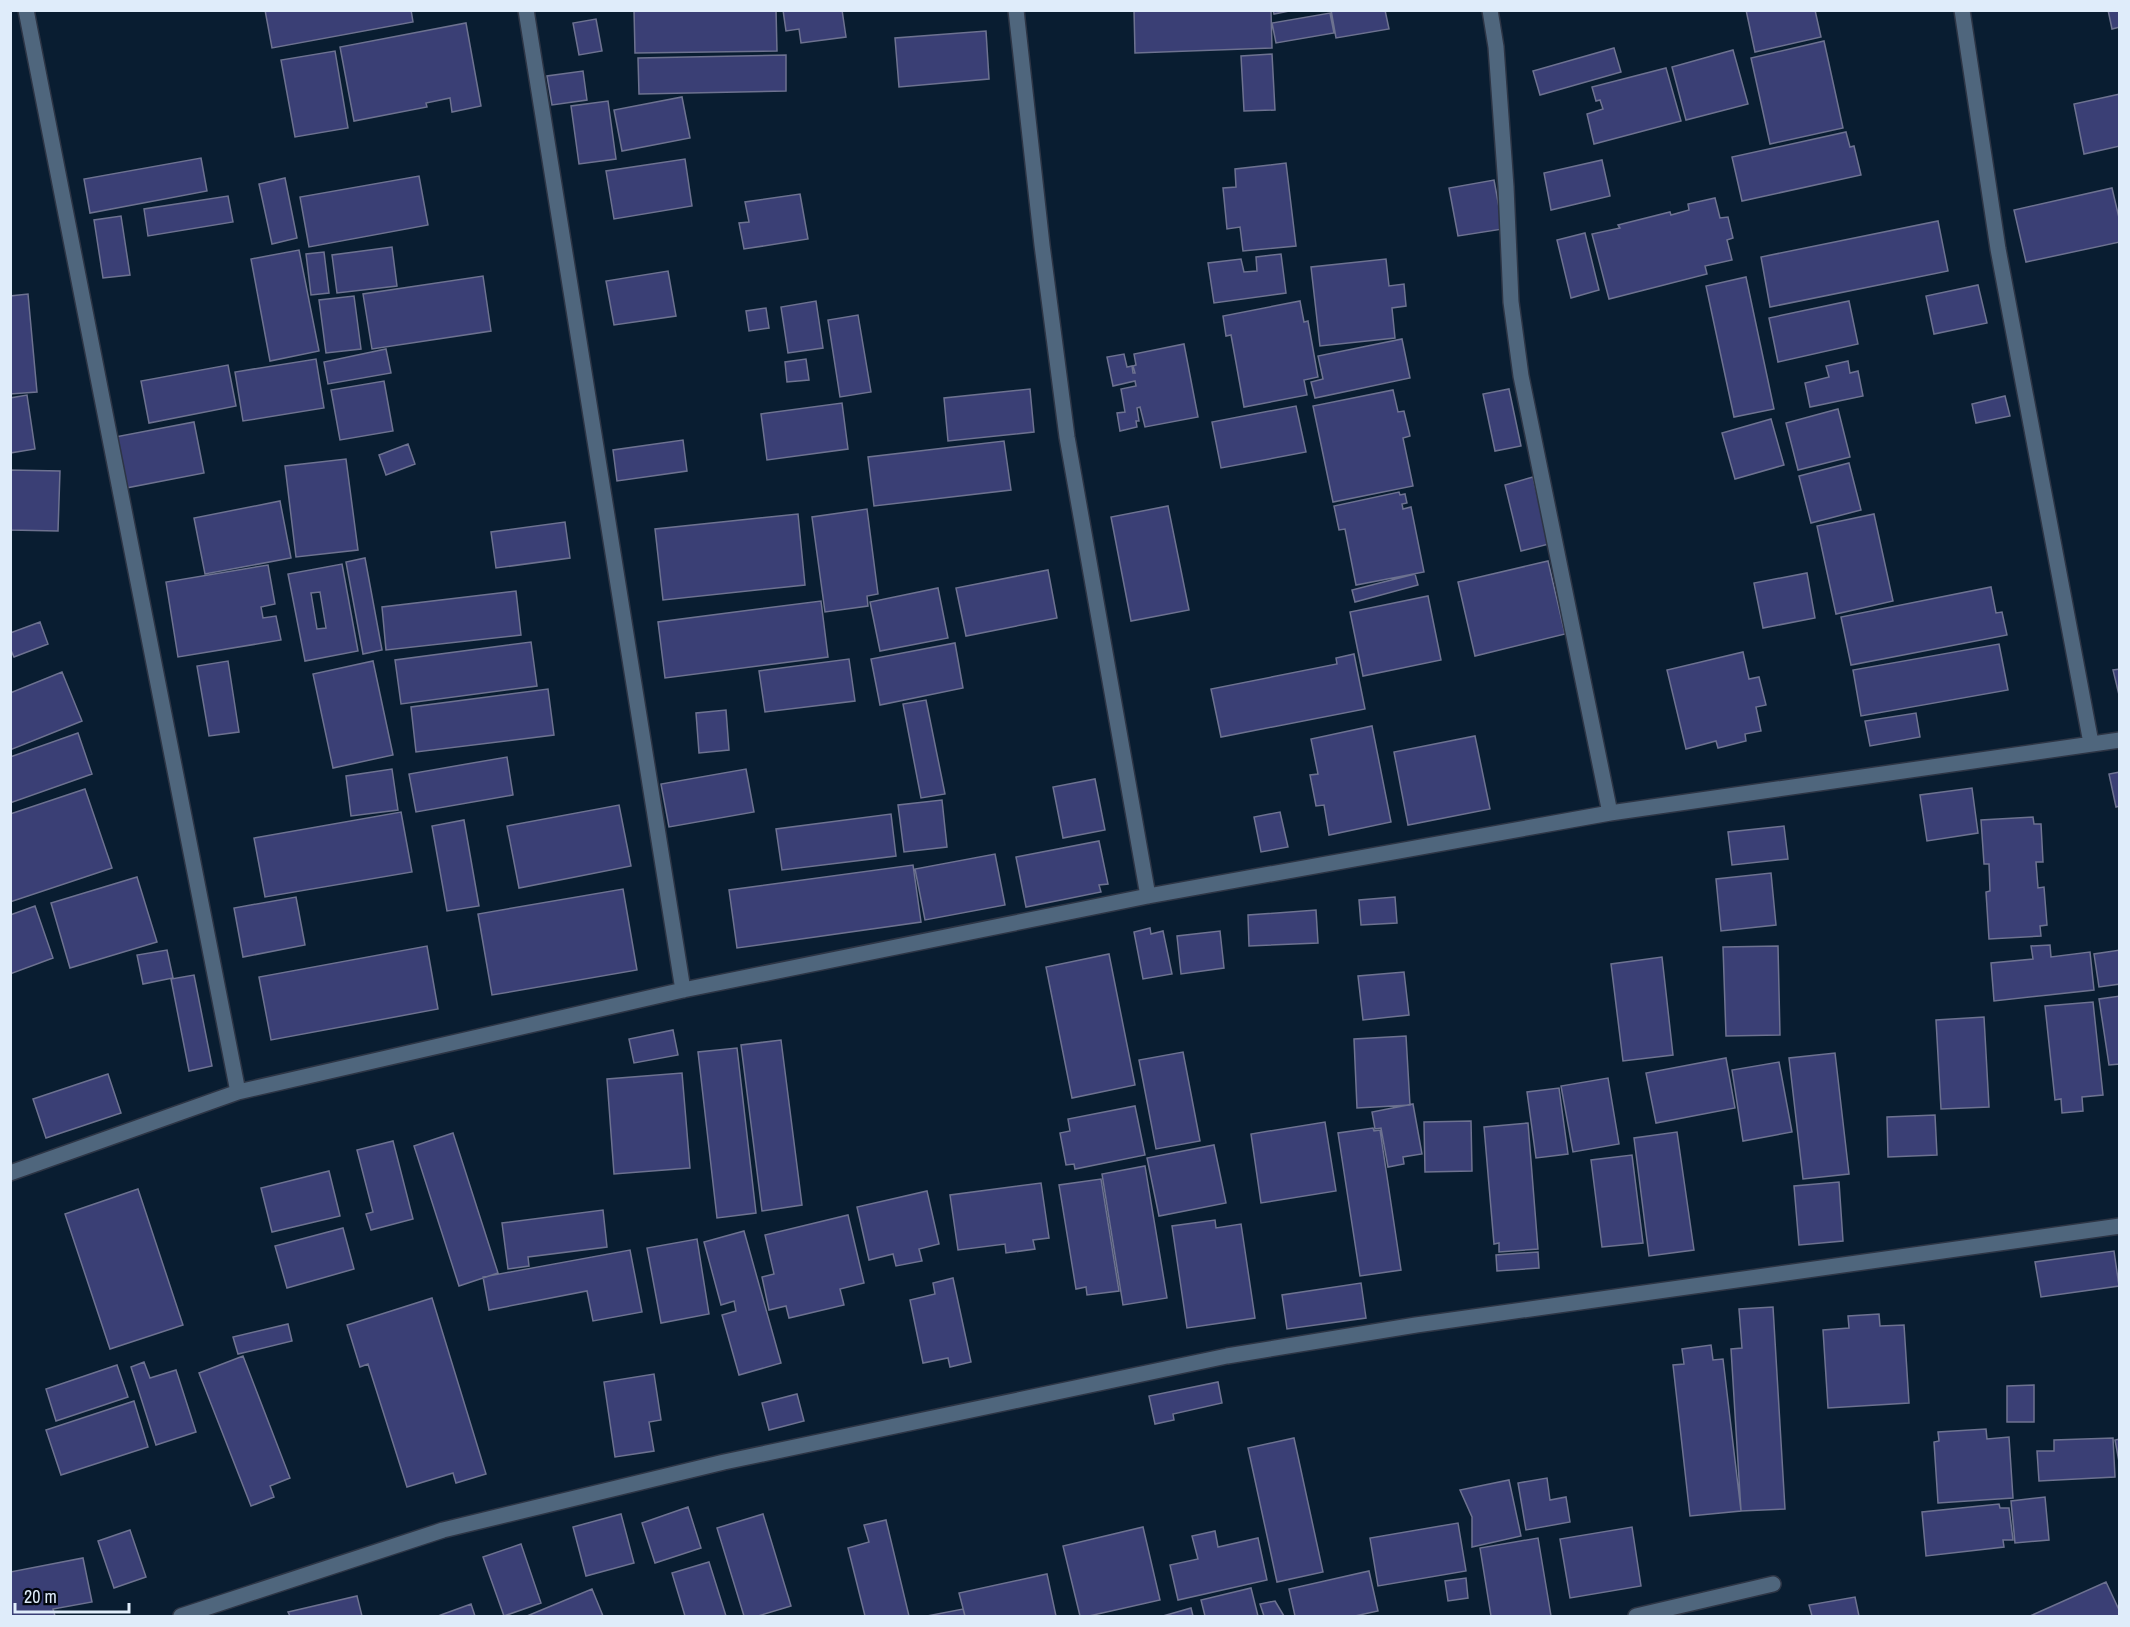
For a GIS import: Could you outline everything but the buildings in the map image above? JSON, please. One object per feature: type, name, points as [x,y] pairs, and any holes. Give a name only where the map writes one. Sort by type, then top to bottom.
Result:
[{"type":"street","points":[[26,10],[238,1092]]},
{"type":"street","points":[[526,10],[683,990]]},
{"type":"street","points":[[1016,10],[1042,245],[1067,437],[1148,896]]},
{"type":"street","points":[[1490,10],[1497,59],[1511,302],[1521,376],[1610,813]]},
{"type":"street","points":[[1962,10],[1998,249],[2091,743]]},
{"type":"street","points":[[10,1173],[238,1092],[683,990],[1148,896],[1610,813],[2120,740]]},
{"type":"street","points":[[181,1617],[443,1530],[724,1462],[1227,1356],[1416,1325],[2120,1226]]},
{"type":"street","points":[[1636,1617],[1773,1584]]}]
